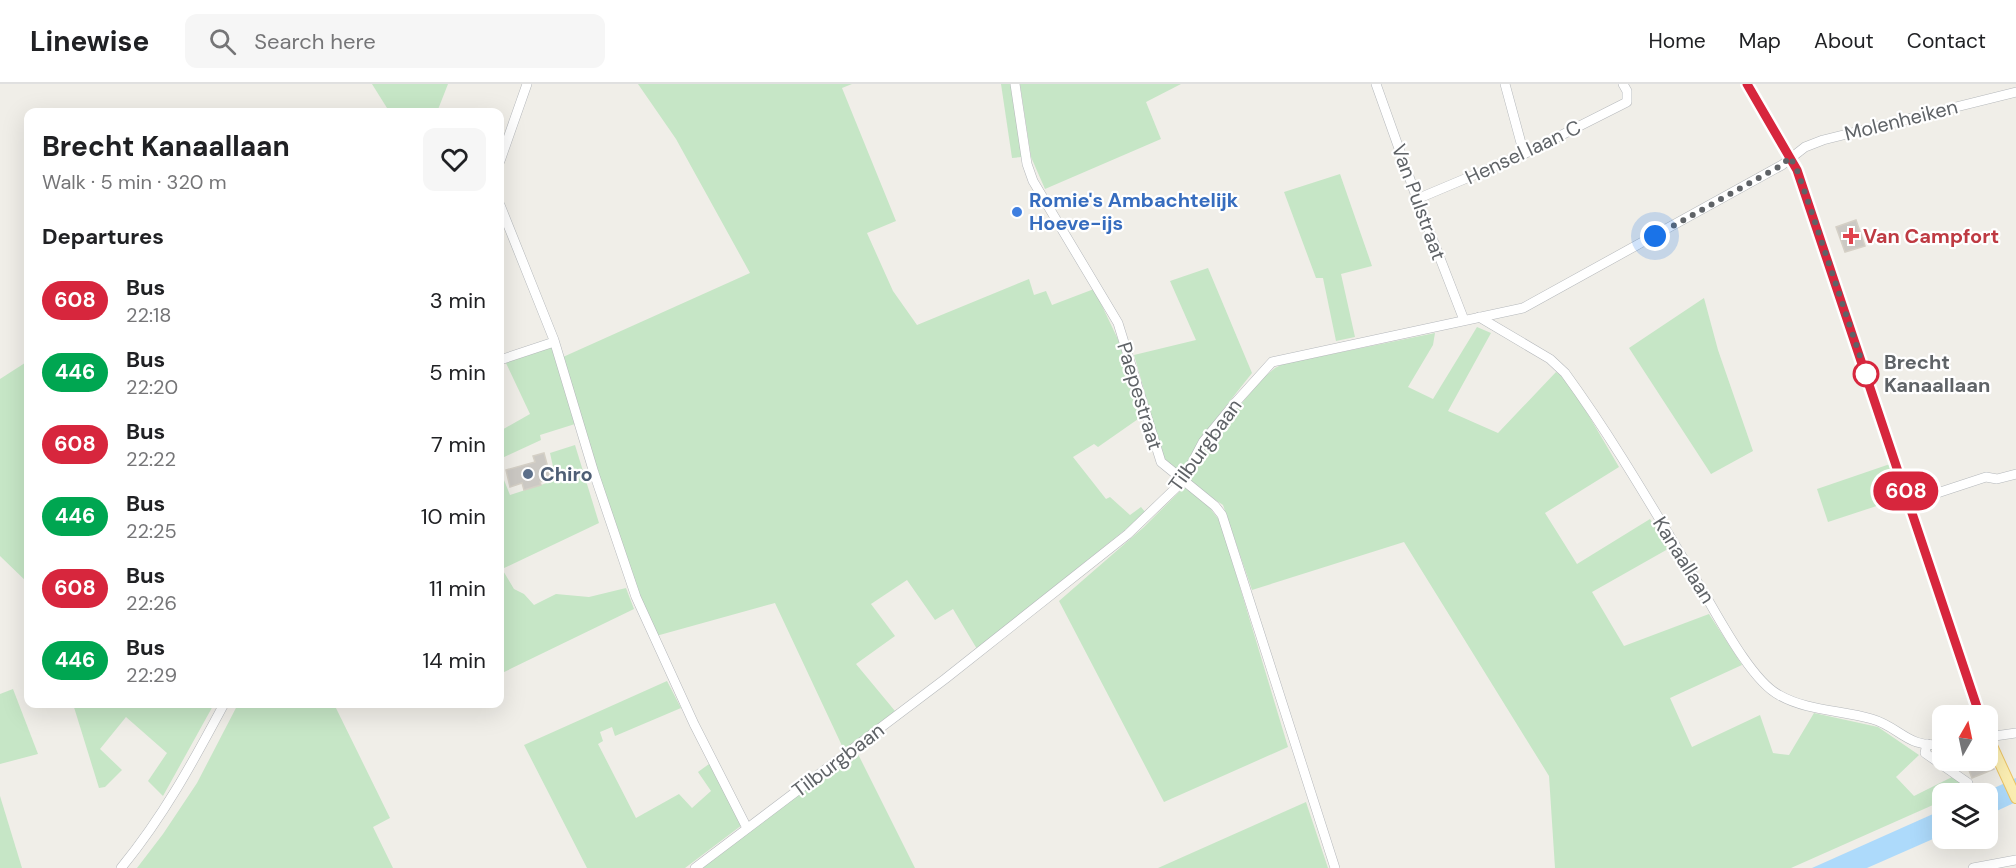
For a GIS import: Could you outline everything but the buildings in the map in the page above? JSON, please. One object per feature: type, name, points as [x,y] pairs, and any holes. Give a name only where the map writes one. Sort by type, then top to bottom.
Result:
[{"type":"main road","points":[[1747,84],[1797,170],[1976,705]]},
{"type":"main road","points":[[1998,759],[2016,798]]},
{"type":"street","points":[[504,150],[527,84]]},
{"type":"street","name":"Paepestraat","points":[[1015,84],[1026,164],[1032,181],[1118,323],[1157,454],[1161,462],[1182,482],[1215,506],[1222,515],[1335,868]]},
{"type":"street","name":"Van Pulstraat","points":[[1376,84],[1464,320]]},
{"type":"street","points":[[1505,84],[1524,154]]},
{"type":"street","name":"Hensel laan C","points":[[1417,199],[1524,154],[1627,102],[1627,91],[1623,84]]},
{"type":"street","name":"Molenheiken","points":[[1790,157],[1805,147],[1823,140],[2016,93]]},
{"type":"street","name":"Tilburgbaan","points":[[695,868],[1068,583],[1128,534],[1182,482],[1203,442],[1234,403],[1272,362],[1523,308],[1782,165],[1790,157]]},
{"type":"street","points":[[504,215],[554,342],[636,597],[690,715],[747,828]]},
{"type":"street","name":"Kanaallaan","points":[[1479,317],[1550,359],[1565,372],[1726,628],[1757,676],[1768,687],[1791,701],[1870,718],[1881,722],[1910,741],[1932,744]]},
{"type":"street","points":[[504,359],[554,342]]},
{"type":"street","points":[[1910,502],[1977,480],[2016,474]]},
{"type":"street","points":[[121,868],[156,822],[183,781],[222,708]]},
{"type":"street","points":[[1998,736],[2016,733]]},
{"type":"street","points":[[1927,744],[1925,753],[1968,783]]},
{"type":"street","points":[[1973,868],[2016,860]]},
{"type":"green space","points":[[372,84],[448,84],[439,108],[387,108]]},
{"type":"green space","points":[[638,84],[852,84],[842,88],[896,221],[867,233],[893,291],[917,325],[1029,279],[1034,295],[1046,291],[1052,305],[1094,289],[1124,352],[1141,417],[1098,447],[1094,444],[1073,457],[1106,499],[1110,497],[1130,515],[1141,507],[1146,513],[977,649],[953,609],[935,620],[907,580],[871,604],[895,636],[856,664],[895,711],[844,750],[775,603],[656,636],[621,546],[563,357],[750,273],[676,139]]},
{"type":"green space","points":[[1001,84],[1011,84],[1022,157],[1012,158]]},
{"type":"green space","points":[[1020,84],[1181,84],[1146,102],[1161,139],[1045,189],[1031,157]]},
{"type":"green space","points":[[1340,174],[1372,266],[1341,274],[1355,337],[1336,341],[1323,278],[1316,278],[1284,192]]},
{"type":"green space","points":[[1208,268],[1252,373],[1199,440],[1188,465],[1181,471],[1171,466],[1163,456],[1134,355],[1196,340],[1170,281]]},
{"type":"green space","points":[[1704,298],[1718,350],[1753,451],[1711,474],[1629,348]]},
{"type":"green space","points":[[1477,327],[1491,333],[1448,411],[1498,433],[1556,372],[1569,382],[1619,467],[1545,513],[1577,564],[1650,519],[1668,549],[1592,592],[1624,646],[1709,614],[1742,665],[1670,698],[1692,747],[1760,715],[1773,753],[1789,755],[1814,713],[1878,727],[1919,755],[1896,777],[1914,796],[1932,787],[1932,805],[1791,868],[1555,868],[1549,776],[1404,542],[1252,590],[1223,505],[1191,483],[1206,446],[1262,379],[1283,364],[1435,333],[1433,345],[1408,387],[1433,399]]},
{"type":"green space","points":[[550,346],[555,349],[575,424],[540,435],[541,440],[504,457],[504,429],[530,414],[505,361]]},
{"type":"green space","points":[[24,364],[24,579],[0,556],[0,379]]},
{"type":"green space","points":[[575,445],[599,523],[504,568],[504,480],[510,495],[556,480],[550,453]]},
{"type":"green space","points":[[1890,464],[1901,498],[1828,522],[1817,489]]},
{"type":"green space","points":[[1184,487],[1206,503],[1220,521],[1288,747],[1164,802],[1059,601],[1144,527]]},
{"type":"green space","points":[[504,572],[514,589],[524,594],[534,605],[556,594],[589,597],[626,588],[634,609],[504,672]]},
{"type":"green space","points":[[667,681],[681,708],[615,736],[612,727],[600,732],[603,741],[598,744],[636,818],[679,794],[692,808],[711,791],[698,772],[709,764],[742,825],[685,868],[587,868],[524,745]]},
{"type":"green space","points":[[13,689],[38,754],[0,764],[0,694]]},
{"type":"green space","points":[[74,708],[212,708],[163,796],[148,781],[167,753],[126,717],[100,749],[122,770],[105,787],[99,788]]},
{"type":"green space","points":[[236,708],[336,708],[390,818],[373,827],[393,868],[137,868],[197,783]]},
{"type":"green space","points":[[856,750],[915,868],[702,868]]},
{"type":"green space","points":[[1952,777],[1962,783],[1940,783]]},
{"type":"green space","points":[[0,796],[22,868],[0,868]]},
{"type":"green space","points":[[1306,802],[1328,868],[1158,868]]},
{"type":"water","points":[[2016,778],[2016,802],[1998,810],[1998,786]]},
{"type":"water","points":[[1932,814],[1932,839],[1867,868],[1812,868]]},
{"type":"bus line","name":"608","points":[[1747,84],[1797,170],[1976,705]]},
{"type":"place","name":"Romie's Ambachtelijk Hoeve-ijs","points":[[1017,212]]},
{"type":"place","name":"Van Campfort","points":[[1851,236]]},
{"type":"place","name":"Brecht Kanaallaan","points":[[1866,374]]},
{"type":"place","name":"Chiro","points":[[528,474]]},
{"type":"route","points":[[1655,236],[1782,165],[1790,157],[1797,170],[1866,374]]}]
